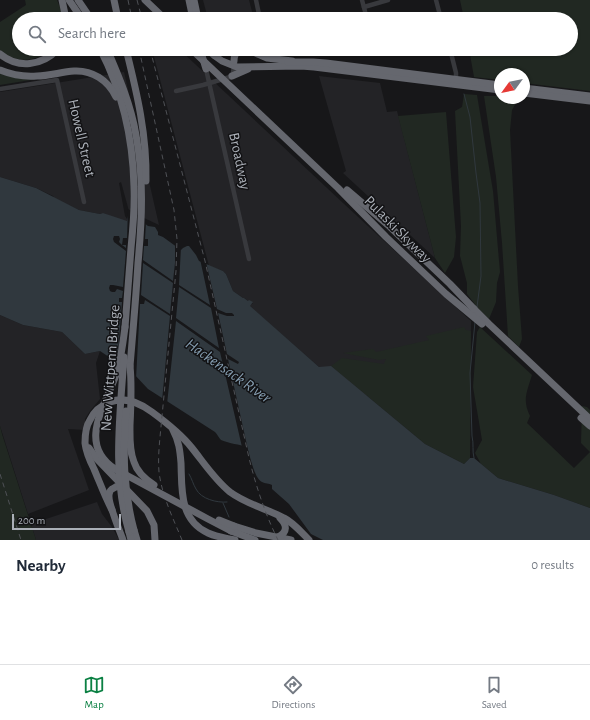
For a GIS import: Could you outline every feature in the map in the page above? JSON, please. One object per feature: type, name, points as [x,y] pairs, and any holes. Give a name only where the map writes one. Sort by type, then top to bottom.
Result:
[{"type":"highway","points":[[62,0],[65,12]]},
{"type":"highway","points":[[78,0],[86,12]]},
{"type":"highway","points":[[114,0],[117,12]]},
{"type":"highway","points":[[139,0],[152,12]]},
{"type":"highway","points":[[145,0],[158,12]]},
{"type":"highway","points":[[189,0],[192,12]]},
{"type":"highway","points":[[194,0],[197,12]]},
{"type":"highway","points":[[71,1],[78,12]]},
{"type":"highway","points":[[71,1],[81,12]]},
{"type":"highway","points":[[0,54],[7,59],[23,64],[40,62],[50,56]]},
{"type":"highway","points":[[103,56],[116,85],[122,104],[129,138],[134,185],[138,205]]},
{"type":"highway","points":[[110,56],[126,94],[134,125],[142,187],[138,205]]},
{"type":"highway","points":[[128,56],[139,100],[145,140],[146,178],[141,223]]},
{"type":"highway","name":"Pulaski Skyway","points":[[197,56],[338,188],[451,298],[482,324],[590,426]]},
{"type":"highway","points":[[201,56],[206,68],[212,62],[222,61],[252,67],[314,67],[494,85]]},
{"type":"highway","name":"Pulaski Skyway","points":[[205,56],[349,192],[405,241],[460,293],[489,324],[590,419]]},
{"type":"highway","points":[[214,56],[222,61]]},
{"type":"highway","points":[[223,56],[234,63],[292,61]]},
{"type":"highway","points":[[234,63],[235,56]]},
{"type":"highway","points":[[262,56],[292,61],[326,63],[494,89]]},
{"type":"highway","points":[[232,76],[252,67]]},
{"type":"highway","points":[[0,70],[16,75],[30,77],[73,71],[86,72],[97,76],[114,92],[124,116]]},
{"type":"highway","points":[[530,89],[590,96]]},
{"type":"highway","points":[[530,94],[590,101]]},
{"type":"highway","name":"New Wittpenn Bridge","points":[[132,531],[124,467],[125,430],[141,223],[138,205]]},
{"type":"highway","name":"New Wittpenn Bridge","points":[[132,531],[124,514],[121,495],[118,441],[126,327],[138,205]]},
{"type":"highway","points":[[126,327],[122,352],[116,373],[96,427],[97,446],[100,453],[107,462],[116,468],[208,519],[233,528],[291,540]]},
{"type":"highway","points":[[130,366],[130,447],[137,469],[152,484],[255,540]]},
{"type":"highway","points":[[124,540],[88,454],[85,442],[86,430],[95,413],[100,408],[111,402],[122,400],[141,404],[170,425],[184,438],[225,488],[240,498],[288,521],[310,540]]},
{"type":"highway","points":[[170,425],[180,448],[183,499],[187,513],[194,523],[204,531],[235,540]]},
{"type":"highway","points":[[86,430],[88,444],[92,454],[150,516],[154,528],[155,540]]},
{"type":"highway","points":[[112,510],[109,497],[110,491],[113,488],[117,486],[121,487],[131,495]]},
{"type":"highway","points":[[277,515],[284,522],[286,528],[283,534],[278,537]]},
{"type":"highway","points":[[131,540],[132,531]]},
{"type":"highway","points":[[132,531],[137,540]]},
{"type":"street","points":[[256,0],[259,12]]},
{"type":"street","points":[[362,0],[365,12]]},
{"type":"street","points":[[364,7],[388,0]]},
{"type":"street","points":[[436,0],[439,12]]},
{"type":"street","points":[[452,56],[456,73],[456,82]]},
{"type":"street","points":[[176,92],[232,76],[234,63]]},
{"type":"street","name":"Broadway","points":[[206,68],[249,259]]},
{"type":"street","name":"Howell Street","points":[[0,89],[57,80],[84,202]]},
{"type":"shaded area","points":[[25,0],[57,0],[62,12],[15,12],[26,5]]},
{"type":"shaded area","points":[[203,0],[249,0],[252,12],[206,12]]},
{"type":"shaded area","points":[[460,0],[590,0],[590,91],[530,84],[530,68],[494,68],[494,79],[474,77],[470,56],[578,56],[578,12],[463,12]]},
{"type":"shaded area","points":[[12,14],[12,56],[42,56],[26,60],[12,58],[6,55],[0,50],[0,22]]},
{"type":"shaded area","points":[[154,56],[186,56],[471,321],[470,458],[319,367],[249,306],[253,303],[233,291],[226,274],[223,271],[209,266]]},
{"type":"shaded area","points":[[124,72],[159,225],[129,211],[121,182],[119,183],[125,216],[127,219],[126,223],[103,213],[100,214],[79,210],[36,188],[0,177],[0,92]]},
{"type":"shaded area","points":[[0,74],[37,79],[0,85]]},
{"type":"shaded area","points":[[319,76],[380,83],[387,112],[397,111],[435,258],[343,173],[346,171]]},
{"type":"shaded area","points":[[464,94],[477,95],[493,191],[500,272],[497,283],[496,302],[489,319],[467,294],[467,283],[460,256],[461,226],[455,111],[462,107]]},
{"type":"shaded area","points":[[484,96],[494,96],[494,104],[516,104],[512,110],[510,130],[522,339],[519,347],[508,336],[496,177]]},
{"type":"shaded area","points":[[446,112],[456,237],[454,257],[445,273],[435,258],[398,116]]},
{"type":"shaded area","points":[[0,315],[23,325],[62,332],[85,354],[100,351],[96,363],[100,399],[85,419],[86,430],[68,429],[89,490],[28,514],[0,426]]},
{"type":"shaded area","points":[[464,327],[466,330],[471,331],[470,458],[464,464],[425,444],[331,366],[342,358],[384,364],[386,359],[379,360],[343,353],[373,349],[376,352],[429,340],[426,336]]},
{"type":"shaded area","points":[[480,327],[532,375],[526,396],[526,405],[530,416],[527,423],[574,468],[590,452],[590,508],[498,478],[481,464],[475,453],[482,440],[473,387],[477,332]]},
{"type":"shaded area","points":[[582,406],[587,407],[590,410],[590,452],[581,443]]},
{"type":"shaded area","points":[[0,426],[2,434],[36,540],[0,540]]},
{"type":"shaded area","points":[[97,502],[102,514],[118,538],[121,540],[36,540],[31,524]]},
{"type":"water","name":"Hackensack River","points":[[0,177],[36,188],[79,210],[100,214],[103,213],[127,221],[129,211],[148,226],[155,227],[158,235],[181,250],[189,246],[199,261],[223,271],[226,274],[233,291],[248,301],[253,302],[250,306],[319,367],[331,366],[425,444],[464,464],[470,458],[474,458],[498,478],[590,508],[590,540],[323,540],[311,534],[289,504],[272,489],[272,485],[263,483],[259,480],[247,447],[221,440],[215,432],[148,389],[133,373],[100,351],[85,354],[62,332],[23,325],[0,315]]},
{"type":"pier","points":[[128,209],[146,222],[145,239],[148,239],[148,246],[144,246],[143,260],[173,281],[175,243],[181,247],[179,285],[210,305],[200,259],[206,262],[217,309],[226,313],[232,313],[234,315],[227,316],[218,313],[227,354],[239,362],[238,364],[228,359],[250,459],[256,479],[253,474],[246,448],[242,447],[220,352],[176,321],[167,404],[162,401],[170,316],[145,300],[144,304],[140,304],[136,379],[132,374],[116,364],[122,302],[119,302],[119,298],[122,298],[123,291],[117,289],[115,292],[112,292],[109,288],[110,285],[123,287],[126,251],[114,242],[114,236],[119,236],[119,242],[122,245],[123,238],[127,238]],"holes":[[[143,263],[173,283],[170,314],[141,295]],[[179,287],[211,308],[219,348],[176,318]]]},
{"type":"waterway","points":[[464,94],[470,117],[480,203],[481,276],[477,307]]},
{"type":"waterway","points":[[474,458],[470,373],[475,322]]},
{"type":"waterway","points":[[189,474],[196,489],[205,498],[219,502],[227,502]]},
{"type":"waterway","points":[[223,503],[229,517]]},
{"type":"railway","points":[[128,0],[131,12]]},
{"type":"railway","points":[[137,0],[140,12]]},
{"type":"railway","points":[[141,56],[174,210],[177,239],[176,271],[160,437],[159,472],[160,481],[168,507],[182,540]]},
{"type":"railway","points":[[152,56],[205,261],[249,458],[265,510],[278,540]]},
{"type":"railway","points":[[0,474],[21,540]]}]
